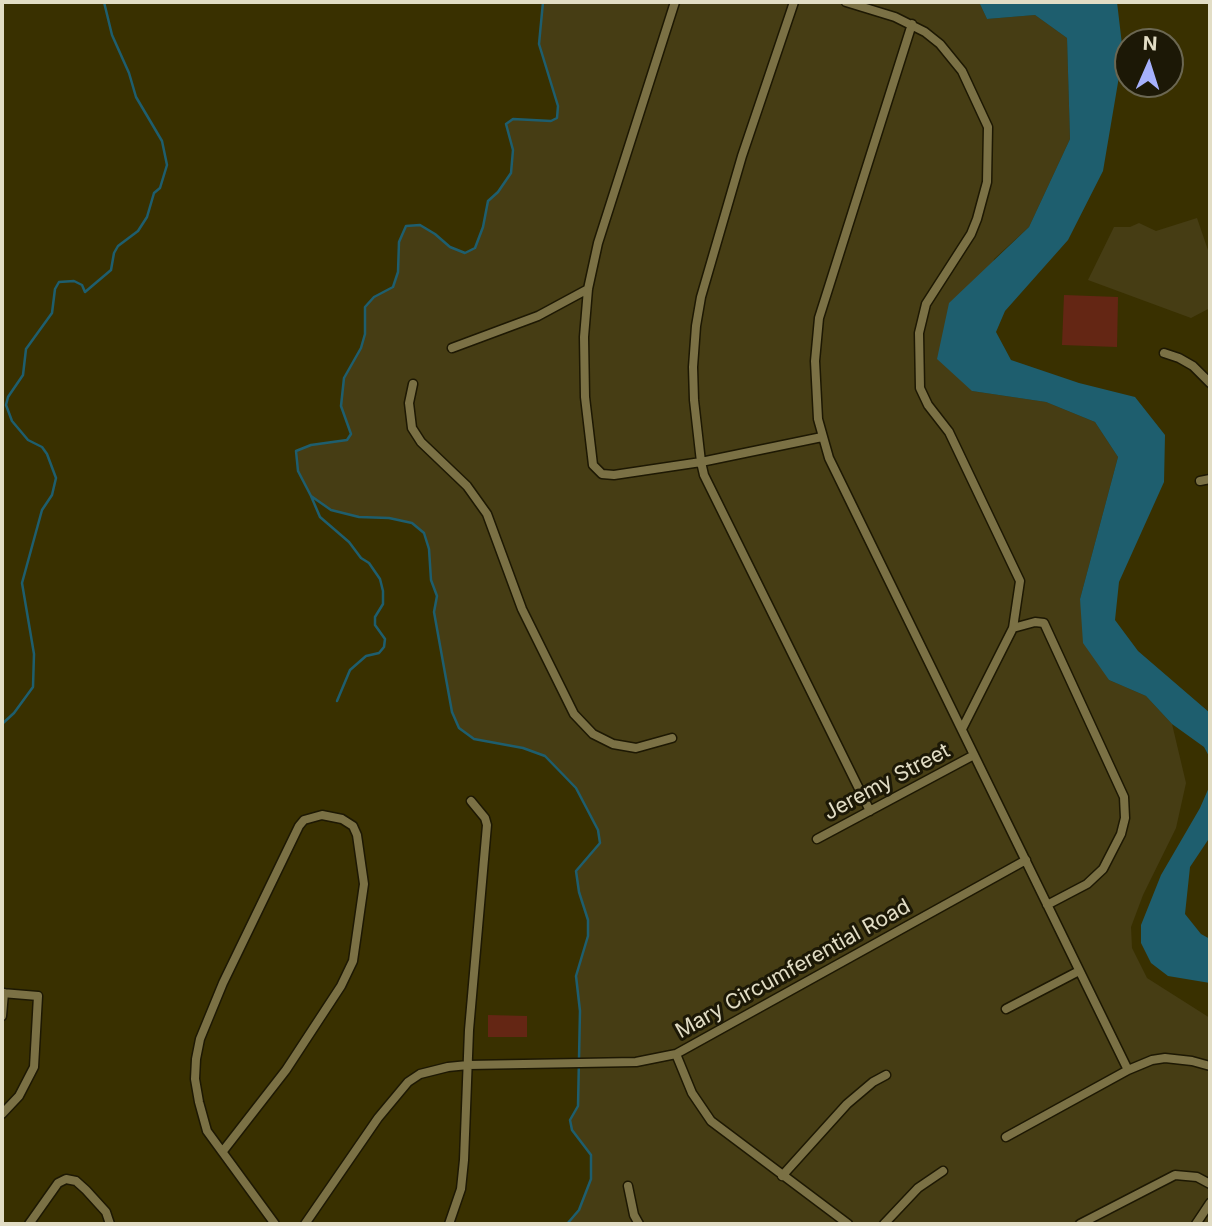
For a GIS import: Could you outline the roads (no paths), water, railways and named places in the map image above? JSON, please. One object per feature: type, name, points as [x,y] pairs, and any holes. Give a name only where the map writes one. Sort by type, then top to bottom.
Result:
[{"type":"street","points":[[675,2],[598,243],[588,289],[584,337],[585,397],[593,465],[602,474],[608,475],[701,462],[821,437]]},
{"type":"street","points":[[794,2],[742,156],[701,298],[693,367],[701,462],[719,510],[870,811]]},
{"type":"street","points":[[846,2],[895,16],[912,24],[940,44],[955,61],[988,127],[988,169],[982,202],[971,234],[926,304],[919,333],[920,388],[949,432],[1018,575],[1019,590],[1013,628],[962,729]]},
{"type":"street","points":[[912,24],[819,318],[815,394],[821,437],[1128,1070]]},
{"type":"street","points":[[452,348],[538,316],[588,289]]},
{"type":"street","points":[[1164,354],[1194,366],[1210,383]]},
{"type":"street","points":[[413,384],[408,412],[412,428],[421,442],[467,486],[487,514],[522,609],[574,714],[593,734],[613,744],[636,748],[672,738]]},
{"type":"street","points":[[1200,481],[1210,479]]},
{"type":"street","points":[[1013,628],[1035,622],[1044,623],[1124,797],[1125,818],[1121,834],[1103,869],[1087,884],[1047,905]]},
{"type":"street","name":"Jeremy Street","points":[[817,839],[974,755]]},
{"type":"street","points":[[449,1224],[461,1189],[487,825],[485,818],[471,801]]},
{"type":"street","points":[[223,1151],[286,1070],[341,986],[353,961],[364,884],[354,826],[342,819],[322,815],[304,820],[299,826],[223,983],[200,1039],[195,1079],[198,1102],[207,1131],[275,1224]]},
{"type":"street","name":"Mary Circumferential Road","points":[[304,1224],[378,1118],[408,1082],[420,1074],[434,1069],[468,1065],[636,1062],[677,1054],[1026,860]]},
{"type":"street","points":[[1006,1009],[1079,971]]},
{"type":"street","points":[[2,1016],[3,993],[38,996],[34,1067],[19,1096],[2,1114]]},
{"type":"street","points":[[677,1054],[692,1093],[710,1121],[848,1224]]},
{"type":"street","points":[[1006,1137],[1128,1070],[1152,1060],[1165,1058],[1201,1062],[1210,1066]]},
{"type":"street","points":[[782,1176],[847,1104],[873,1082],[886,1075]]},
{"type":"street","points":[[884,1224],[918,1188],[943,1171]]},
{"type":"street","points":[[1080,1224],[1175,1175],[1197,1177],[1210,1184]]},
{"type":"street","points":[[29,1224],[58,1183],[66,1179],[76,1181],[86,1190],[106,1212],[110,1224]]},
{"type":"street","points":[[628,1186],[634,1215],[639,1224]]},
{"type":"street","points":[[1196,1224],[1210,1203]]},
{"type":"water","points":[[979,2],[1117,2],[1120,28],[1114,28],[1115,98],[1103,171],[1068,240],[1005,311],[996,332],[1011,360],[1079,383],[1135,397],[1165,435],[1164,482],[1119,582],[1115,620],[1138,651],[1210,713],[1210,758],[1204,747],[1172,724],[1146,696],[1109,680],[1083,643],[1080,599],[1118,457],[1095,422],[1046,402],[972,391],[937,359],[949,303],[1029,227],[1070,139],[1067,38],[1035,15],[987,19]]},
{"type":"water","points":[[1210,785],[1210,837],[1190,867],[1185,914],[1201,934],[1210,939],[1210,983],[1168,976],[1151,963],[1141,943],[1141,925],[1161,875],[1200,808]]},
{"type":"waterway","points":[[2,724],[14,713],[33,687],[34,654],[22,583],[42,510],[52,495],[56,478],[42,447],[28,440],[12,421],[6,405],[8,397],[23,375],[26,349],[52,313],[55,289],[59,282],[74,281],[82,285],[85,292],[111,270],[118,246],[138,231],[147,217],[167,165],[162,141],[136,97],[129,73],[112,35],[104,2]]},
{"type":"waterway","points":[[337,701],[350,670],[366,656],[379,653],[384,647],[385,639],[375,625],[375,617],[383,604],[383,591],[380,579],[369,563],[320,517],[298,471],[296,451],[311,445],[347,440],[351,434],[341,406],[344,378],[361,348],[365,334],[365,307],[374,297],[393,287],[398,272],[399,242],[406,226],[420,225],[450,247],[465,253],[475,248],[483,227],[488,201],[511,173],[513,150],[506,124],[513,119],[551,121],[557,118],[558,106],[539,44],[543,2]]},
{"type":"waterway","points":[[311,496],[331,510],[359,517],[389,518],[412,523],[424,533],[429,549],[431,580],[437,596],[434,612],[452,712],[459,728],[474,739],[523,748],[545,756],[576,788],[598,830],[600,843],[576,871],[588,920],[588,936],[576,976],[580,1011],[578,1106],[570,1120],[572,1130],[591,1155],[591,1179],[579,1210],[567,1224]]}]
